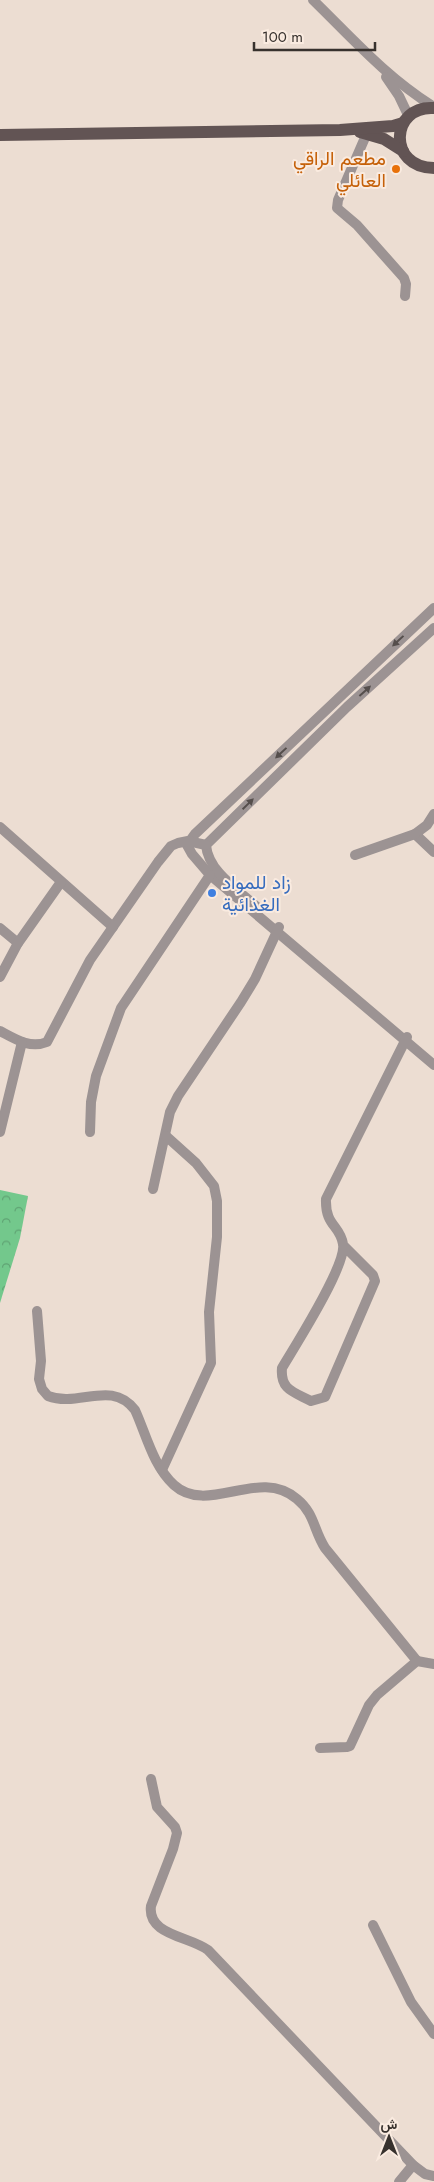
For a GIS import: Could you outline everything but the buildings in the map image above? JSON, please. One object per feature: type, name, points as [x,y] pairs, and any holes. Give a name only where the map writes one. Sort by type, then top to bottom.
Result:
[{"type":"main road","points":[[0,135],[340,130],[393,126],[406,120],[419,110],[434,107]]},
{"type":"main road","points":[[403,151],[400,139],[406,120]]},
{"type":"main road","points":[[340,130],[367,133],[384,139],[403,151],[412,163],[431,169]]},
{"type":"street","points":[[313,0],[378,66],[404,87],[434,107]]},
{"type":"street","points":[[378,66],[399,96],[406,120]]},
{"type":"street","points":[[367,133],[338,200],[337,208],[357,225],[404,278],[406,284],[405,296]]},
{"type":"street","points":[[188,842],[434,608]]},
{"type":"street","points":[[206,845],[347,707],[434,628]]},
{"type":"street","points":[[355,855],[414,834],[427,825],[434,814]]},
{"type":"street","points":[[0,827],[113,927]]},
{"type":"street","points":[[414,834],[434,852]]},
{"type":"street","points":[[188,842],[189,849],[210,875],[406,1038],[434,1065]]},
{"type":"street","points":[[0,1031],[22,1042],[40,1044],[47,1042],[90,960],[158,862],[171,846],[188,842],[206,845]]},
{"type":"street","points":[[206,845],[209,859],[216,870],[278,930]]},
{"type":"street","points":[[90,1132],[96,1076],[121,1008],[210,875]]},
{"type":"street","points":[[0,977],[18,943],[62,882]]},
{"type":"street","points":[[0,928],[18,943]]},
{"type":"street","points":[[153,1189],[170,1112],[178,1096],[255,979],[278,930]]},
{"type":"street","points":[[406,1038],[434,1057]]},
{"type":"street","points":[[343,1245],[336,1271],[282,1368],[281,1379],[284,1386],[311,1401],[325,1397],[375,1281],[373,1275],[343,1245],[326,1212],[326,1198],[406,1038]]},
{"type":"street","points":[[0,1132],[22,1042]]},
{"type":"street","points":[[162,1470],[211,1363],[209,1312],[217,1237],[217,1201],[214,1186],[196,1163],[166,1136]]},
{"type":"street","points":[[37,1311],[41,1361],[39,1378],[42,1389],[48,1396],[54,1398],[83,1398],[110,1395],[123,1398],[135,1410],[162,1470],[174,1485],[192,1494],[206,1495],[265,1486],[280,1489],[296,1498],[312,1516],[317,1532],[326,1548],[416,1661],[434,1664]]},
{"type":"street","points":[[320,1748],[350,1746],[368,1705],[416,1661]]},
{"type":"street","points":[[151,1779],[157,1807],[176,1827],[177,1832],[173,1849],[151,1906],[150,1914],[153,1923],[162,1929],[192,1940],[208,1950],[413,2165],[425,2174],[433,2175]]},
{"type":"street","points":[[373,1925],[411,2002],[434,2034]]},
{"type":"street","points":[[399,2182],[413,2165]]},
{"type":"green space","points":[[0,1190],[28,1196],[20,1238],[0,1303]]},
{"type":"place","name":"مطعم الراقي العائلي","points":[[396,169]]},
{"type":"place","name":"زاد للمواد الغذائية","points":[[212,893]]}]
